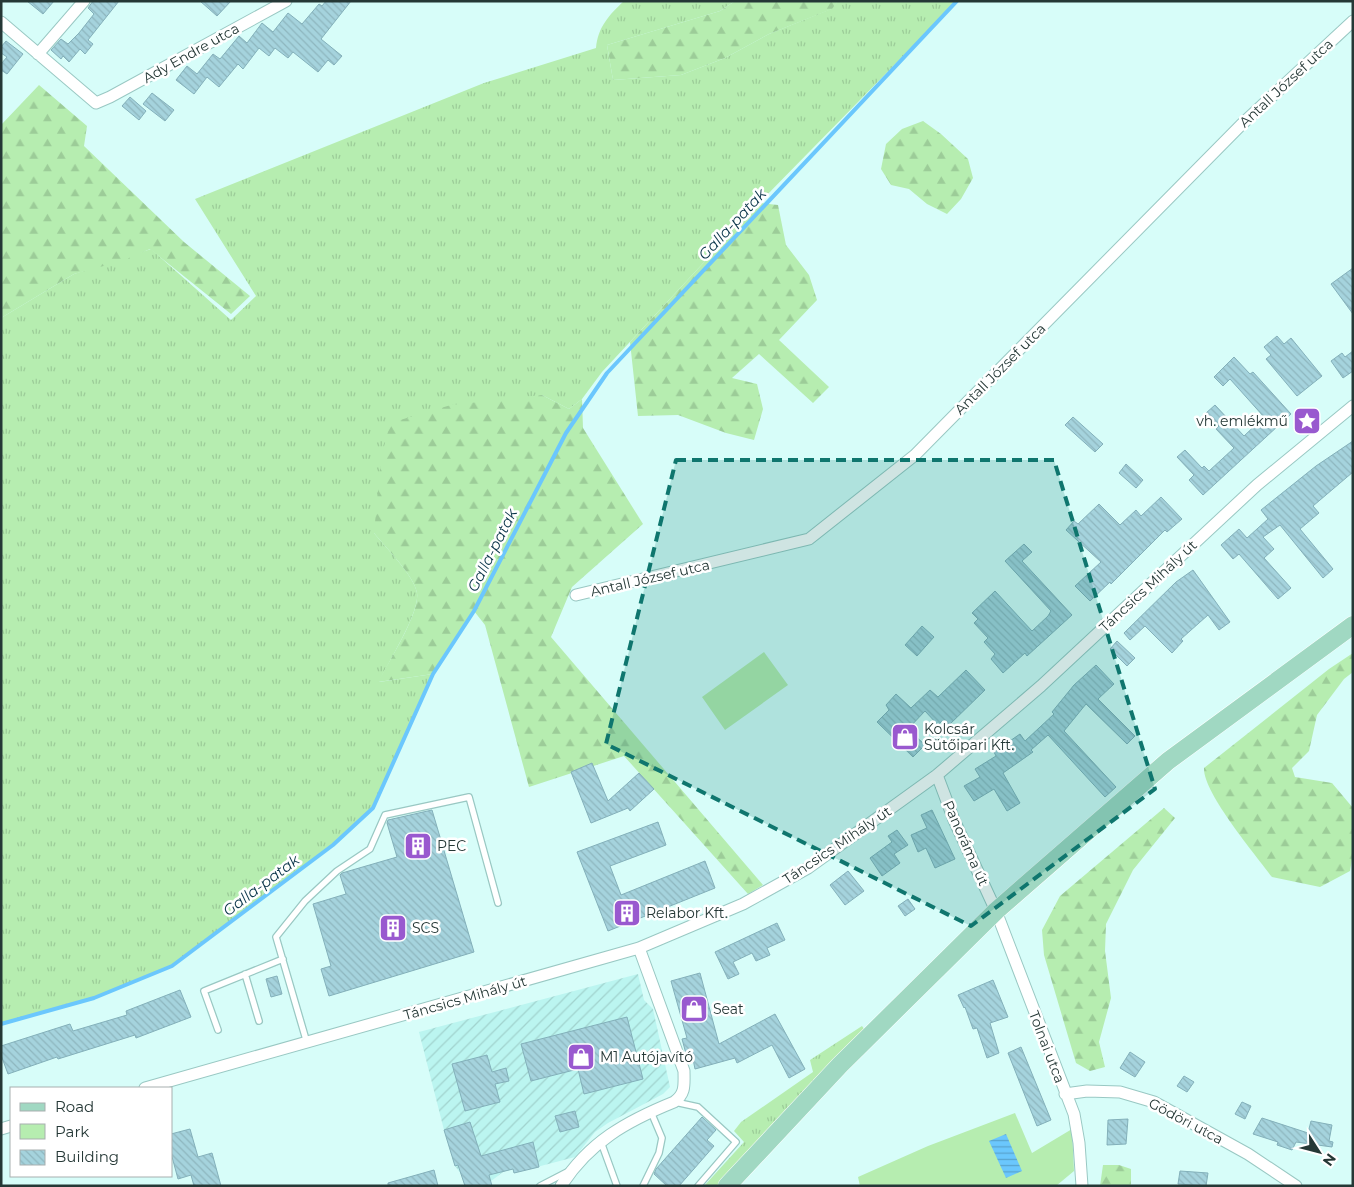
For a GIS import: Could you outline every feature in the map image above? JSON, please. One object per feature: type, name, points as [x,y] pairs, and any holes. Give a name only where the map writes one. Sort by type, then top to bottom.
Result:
[{"type":"main road","points":[[728,1186],[840,1065],[996,911],[1168,761],[1353,625]]},
{"type":"street","points":[[1,22],[38,54],[84,1]]},
{"type":"street","name":"Ady Endre utca","points":[[38,54],[96,102],[110,98],[286,1]]},
{"type":"street","name":"Antall József utca","points":[[576,595],[809,540],[915,455],[1241,125],[1353,21]]},
{"type":"street","name":"Táncsics Mihály út","points":[[149,1087],[639,948],[744,904],[808,868],[937,775],[1041,686],[1257,485],[1353,406]]},
{"type":"street","name":"Panoráma út","points":[[937,775],[954,820],[996,911]]},
{"type":"street","name":"Tolnai utca","points":[[996,911],[1074,1114],[1080,1142],[1082,1186]]},
{"type":"street","points":[[561,1186],[571,1170],[590,1149],[626,1124],[650,1111],[674,1102],[684,1090],[684,1070],[639,948]]},
{"type":"street","name":"Gödöri utca","points":[[1065,1094],[1087,1091],[1120,1092],[1154,1102],[1248,1154],[1296,1186]]},
{"type":"lane","points":[[307,1042],[276,937],[305,901],[337,871],[370,849],[386,815],[469,797],[498,903]]},
{"type":"lane","points":[[218,1030],[204,991],[283,959]]},
{"type":"lane","points":[[246,974],[259,1021]]},
{"type":"lane","points":[[674,1102],[698,1107],[736,1142],[698,1186]]},
{"type":"lane","points":[[643,1186],[659,1153],[662,1138],[650,1111]]},
{"type":"lane","points":[[601,1142],[617,1186]]},
{"type":"lane","points":[[540,1186],[571,1170]]},
{"type":"highlighted area","points":[[676,460],[1054,460],[1155,789],[971,926],[606,744]]},
{"type":"shaded area","points":[[638,974],[644,1000],[653,1009],[670,1087],[663,1094],[608,1123],[595,1132],[575,1157],[514,1173],[513,1169],[503,1172],[491,1181],[486,1166],[461,1174],[455,1166],[444,1130],[419,1032]]},
{"type":"green space","points":[[624,1],[735,1],[720,11],[607,45],[613,80],[681,75],[725,58],[769,34],[831,9],[838,1],[957,1],[759,203],[602,372],[582,399],[569,409],[542,395],[374,533],[411,578],[417,593],[417,602],[409,625],[379,682],[433,674],[373,808],[333,845],[172,966],[94,998],[1,1024],[1,318],[74,274],[151,249],[231,320],[256,296],[195,199],[484,83],[596,48],[599,34],[605,22]]},
{"type":"green space","points":[[735,1],[838,1],[832,9],[769,34],[725,58],[681,75],[613,80],[607,45],[720,11]]},
{"type":"green space","points":[[39,85],[87,126],[84,146],[184,242],[250,296],[231,314],[150,249],[122,261],[74,274],[1,318],[1,125]]},
{"type":"green space","points":[[923,121],[941,134],[968,159],[973,178],[961,199],[947,214],[927,204],[909,189],[891,185],[881,169],[886,144],[902,129]]},
{"type":"green space","points":[[759,203],[778,205],[786,245],[809,275],[817,300],[779,340],[829,387],[813,403],[759,354],[732,378],[757,384],[763,409],[754,440],[726,433],[678,415],[638,416],[630,342]]},
{"type":"green space","points":[[542,395],[569,409],[582,399],[583,428],[643,524],[572,587],[551,637],[763,885],[748,894],[624,756],[529,787],[485,625],[474,611],[433,674],[378,682],[409,625],[417,602],[417,593],[411,578],[374,533],[381,459],[390,423],[451,405]]},
{"type":"green space","points":[[764,652],[788,685],[725,730],[702,697]]},
{"type":"green space","points":[[1353,653],[1353,672],[1344,679],[1317,715],[1309,751],[1292,768],[1295,777],[1332,783],[1353,808],[1353,854],[1350,871],[1320,887],[1272,877],[1221,808],[1206,779],[1204,768],[1329,669]]},
{"type":"green space","points":[[1164,808],[1175,818],[1133,870],[1106,924],[1105,951],[1111,998],[1099,1042],[1105,1067],[1090,1071],[1076,1063],[1044,955],[1042,930],[1060,896]]},
{"type":"green space","points":[[862,1026],[867,1033],[723,1186],[704,1186],[744,1142],[734,1131],[741,1122],[813,1072],[810,1060]]},
{"type":"green space","points":[[1015,1113],[1032,1153],[1072,1129],[1074,1171],[1056,1186],[860,1186],[858,1177],[928,1146]]},
{"type":"green space","points":[[1103,1165],[1119,1165],[1131,1169],[1131,1186],[1100,1186]]},
{"type":"water","points":[[1006,1134],[1022,1171],[1006,1178],[989,1141]]},
{"type":"building","points":[[27,1],[54,1],[43,14]]},
{"type":"building","points":[[93,1],[119,1],[88,40],[93,44],[85,54],[80,49],[69,62],[63,56],[61,59],[51,50],[61,39],[68,44],[79,33],[94,14],[88,8]]},
{"type":"building","points":[[200,1],[231,1],[217,16]]},
{"type":"building","points":[[326,1],[351,1],[321,39],[342,56],[334,65],[328,60],[318,72],[293,52],[288,58],[275,48],[269,56],[259,48],[243,69],[238,64],[219,87],[207,77],[194,94],[176,80],[187,66],[197,74],[213,54],[220,59],[239,36],[247,43],[262,23],[273,32],[288,13],[302,24],[319,4],[322,6]]},
{"type":"building","points":[[6,41],[23,54],[7,74],[1,70],[1,64],[7,57],[1,53],[1,47]]},
{"type":"building","points":[[152,93],[174,110],[165,121],[143,104]]},
{"type":"building","points":[[130,97],[146,111],[139,120],[122,106]]},
{"type":"building","points":[[1353,268],[1353,314],[1331,284]]},
{"type":"building","points":[[1277,336],[1284,344],[1291,338],[1322,376],[1297,396],[1266,359],[1271,355],[1264,347]]},
{"type":"building","points":[[1353,351],[1353,371],[1343,378],[1331,361],[1342,353],[1345,357]]},
{"type":"building","points":[[1234,357],[1250,374],[1253,372],[1291,414],[1203,495],[1189,480],[1194,475],[1177,457],[1185,450],[1202,468],[1204,466],[1209,471],[1234,448],[1216,429],[1219,426],[1206,413],[1215,405],[1244,436],[1264,417],[1230,379],[1223,386],[1214,377]]},
{"type":"building","points":[[1073,417],[1103,444],[1095,452],[1065,425]]},
{"type":"building","points":[[1353,441],[1353,472],[1313,506],[1319,513],[1300,529],[1333,569],[1323,578],[1280,525],[1263,537],[1274,549],[1264,558],[1291,588],[1278,599],[1239,554],[1233,559],[1221,545],[1239,529],[1247,538],[1268,519],[1261,510],[1316,466]]},
{"type":"building","points":[[1126,464],[1143,480],[1136,488],[1119,473]]},
{"type":"building","points":[[1161,497],[1182,519],[1167,532],[1165,530],[1111,584],[1110,582],[1090,601],[1075,586],[1101,562],[1066,530],[1074,521],[1078,524],[1099,504],[1120,525],[1136,510],[1141,516]]},
{"type":"building","points":[[1024,544],[1032,552],[1022,561],[1072,615],[1027,656],[1025,653],[1003,673],[991,659],[995,654],[984,642],[988,638],[974,623],[978,619],[972,613],[995,591],[1032,631],[1048,616],[1051,611],[1005,561]]},
{"type":"building","points":[[1193,570],[1230,622],[1219,630],[1208,615],[1181,639],[1183,641],[1172,653],[1145,626],[1130,640],[1124,633],[1176,582]]},
{"type":"building","points":[[922,626],[934,637],[917,656],[905,645]]},
{"type":"building","points":[[1117,641],[1135,658],[1127,666],[1110,649]]},
{"type":"building","points":[[1096,665],[1114,684],[1098,699],[1135,736],[1127,744],[1086,704],[1064,731],[1116,787],[1105,797],[1048,735],[1031,750],[1033,752],[1003,773],[1020,803],[1007,811],[994,789],[974,801],[964,786],[980,777],[975,769],[996,756],[994,752],[1020,734],[1025,741],[1054,714],[1052,712],[1074,685]]},
{"type":"building","points":[[966,670],[985,690],[948,726],[942,721],[938,725],[925,711],[908,729],[925,745],[913,757],[877,722],[889,710],[886,705],[896,694],[911,708],[930,690],[938,697]]},
{"type":"building","points":[[592,763],[608,801],[639,773],[654,789],[630,811],[628,808],[591,823],[571,772]]},
{"type":"building","name":"SCS","points":[[432,810],[474,952],[329,996],[321,969],[331,966],[313,904],[346,894],[340,875],[342,873],[397,857],[387,823],[388,820]]},
{"type":"building","points":[[932,810],[955,859],[935,868],[926,848],[918,852],[911,835],[927,828],[921,815]]},
{"type":"building","points":[[658,822],[666,845],[610,866],[621,895],[705,861],[715,888],[608,931],[577,852]]},
{"type":"building","points":[[897,830],[908,845],[894,854],[900,863],[882,876],[870,858],[892,842],[888,836]]},
{"type":"building","points":[[848,871],[864,891],[845,905],[830,885]]},
{"type":"building","points":[[908,899],[915,909],[905,916],[898,906]]},
{"type":"building","points":[[777,923],[785,940],[767,948],[770,955],[756,961],[752,953],[733,962],[739,974],[728,979],[715,952]]},
{"type":"building","points":[[700,973],[719,1044],[775,1014],[805,1069],[789,1078],[772,1045],[737,1063],[735,1058],[695,1069],[693,1059],[688,1061],[682,1039],[687,1038],[671,981]]},
{"type":"building","points":[[277,976],[282,994],[271,997],[266,979]]},
{"type":"building","points":[[993,980],[1008,1017],[990,1023],[999,1053],[987,1058],[977,1028],[973,1029],[965,1007],[958,995]]},
{"type":"building","points":[[180,990],[191,1017],[136,1038],[135,1035],[58,1059],[57,1057],[8,1074],[1,1055],[1,1046],[70,1024],[73,1031],[127,1015],[126,1011]]},
{"type":"building","name":"M1 Autójavító","points":[[627,1017],[643,1079],[584,1094],[578,1069],[531,1081],[521,1044]]},
{"type":"building","points":[[1021,1047],[1051,1120],[1037,1126],[1008,1053]]},
{"type":"building","points":[[1130,1052],[1145,1062],[1135,1077],[1120,1068]]},
{"type":"building","points":[[487,1055],[492,1072],[506,1068],[509,1081],[495,1084],[500,1102],[465,1111],[452,1064]]},
{"type":"building","points":[[1184,1076],[1194,1082],[1187,1092],[1177,1086]]},
{"type":"building","points":[[1242,1102],[1251,1106],[1245,1119],[1235,1114]]},
{"type":"building","points":[[575,1111],[579,1127],[560,1132],[555,1116]]},
{"type":"building","points":[[702,1117],[716,1130],[707,1140],[714,1146],[679,1186],[667,1186],[654,1174],[656,1169]]},
{"type":"building","points":[[1262,1118],[1308,1133],[1311,1121],[1332,1125],[1329,1141],[1333,1142],[1332,1147],[1296,1142],[1292,1150],[1277,1145],[1278,1142],[1253,1134]]},
{"type":"building","points":[[1128,1119],[1126,1144],[1107,1145],[1108,1120]]},
{"type":"building","points":[[470,1122],[481,1156],[533,1142],[539,1167],[514,1173],[513,1169],[489,1175],[492,1186],[465,1186],[458,1165],[455,1166],[444,1130]]},
{"type":"building","points":[[190,1129],[198,1157],[212,1153],[221,1186],[194,1186],[191,1175],[178,1179],[172,1157],[172,1134]]},
{"type":"building","points":[[434,1170],[438,1186],[388,1186],[388,1183]]},
{"type":"building","points":[[1180,1171],[1208,1173],[1206,1186],[1178,1184]]},
{"type":"waterway","name":"Galla-patak","points":[[1,1024],[94,998],[172,966],[333,845],[373,808],[433,674],[474,611],[566,433],[607,373],[957,1]]},
{"type":"place","name":"vh. emlékmű","points":[[1307,421]]},
{"type":"place","name":"Kolcsár Sütőipari Kft.","points":[[905,737]]},
{"type":"place","name":"PEC","points":[[418,846]]},
{"type":"place","name":"Relabor Kft.","points":[[627,913]]},
{"type":"place","name":"SCS","points":[[393,928]]},
{"type":"place","name":"Seat","points":[[694,1009]]},
{"type":"place","name":"M1 Autójavító","points":[[581,1057]]}]
